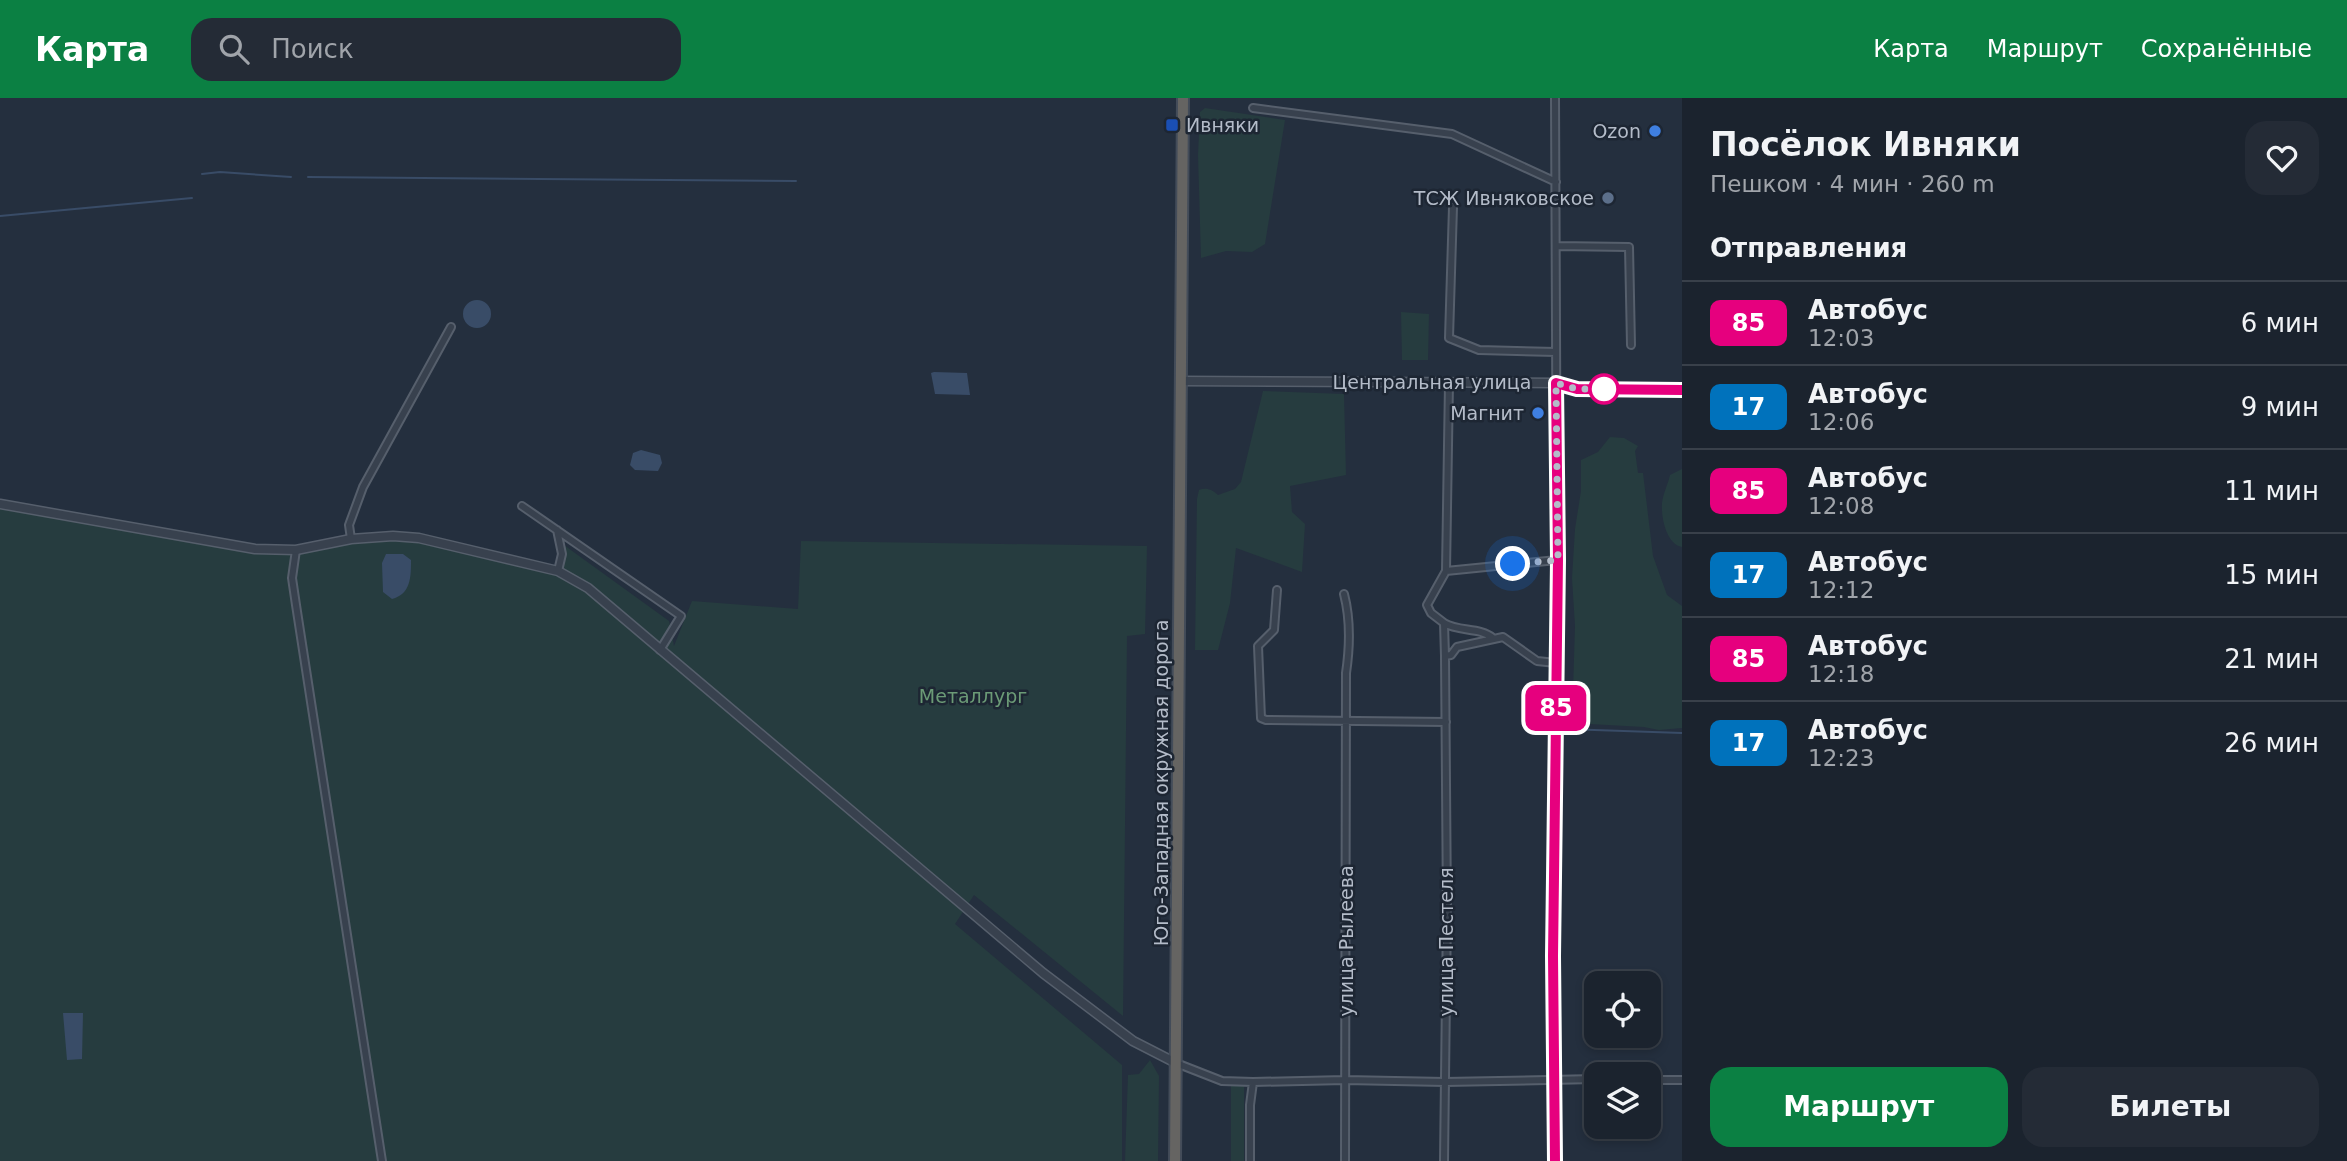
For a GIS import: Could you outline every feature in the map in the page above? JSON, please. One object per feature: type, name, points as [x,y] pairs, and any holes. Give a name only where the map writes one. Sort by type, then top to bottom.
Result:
[{"type":"highway","points":[[1181,381],[1183,98]]},
{"type":"highway","name":"Юго-Западная окружная дорога","points":[[1175,1161],[1181,381]]},
{"type":"street","points":[[1555,98],[1558,560],[1553,956],[1555,1161]]},
{"type":"street","points":[[1253,108],[1452,134],[1556,182]]},
{"type":"street","points":[[1453,207],[1449,338],[1479,350],[1556,352]]},
{"type":"street","points":[[1556,246],[1629,247],[1631,345]]},
{"type":"street","points":[[351,539],[349,525],[363,486],[451,327]]},
{"type":"street","name":"Центральная улица","points":[[1181,381],[1556,383],[1577,389],[1682,390]]},
{"type":"street","points":[[1448,383],[1446,571],[1427,606],[1431,613],[1452,628],[1485,633],[1493,638]]},
{"type":"street","points":[[0,504],[255,550],[296,550],[351,539],[419,538],[558,571],[587,588],[1043,974],[1133,1041],[1176,1063],[1222,1081],[1445,1082],[1584,1079]]},
{"type":"street","points":[[522,506],[681,616],[660,650]]},
{"type":"street","points":[[557,530],[562,554],[558,571]]},
{"type":"street","points":[[296,550],[292,578],[382,1161]]},
{"type":"street","points":[[1446,571],[1558,560]]},
{"type":"street","points":[[1277,590],[1274,630],[1258,646],[1261,718],[1446,722]]},
{"type":"street","name":"улица Рылеева","points":[[1344,594],[1349,612],[1350,644],[1346,673],[1345,1161]]},
{"type":"street","name":"улица Пестеля","points":[[1444,623],[1444,1161]]},
{"type":"street","points":[[1445,656],[1451,655],[1457,647],[1503,637],[1536,661],[1556,663]]},
{"type":"street","points":[[1661,1080],[1682,1080]]},
{"type":"street","points":[[1250,1161],[1250,1105],[1253,1082]]},
{"type":"green space","points":[[1205,108],[1285,120],[1265,244],[1252,252],[1226,251],[1201,258],[1198,155],[1200,112]]},
{"type":"green space","points":[[1401,312],[1429,314],[1428,360],[1402,360]]},
{"type":"green space","points":[[1263,391],[1344,394],[1346,475],[1290,486],[1292,512],[1305,524],[1302,572],[1236,548],[1230,603],[1218,650],[1195,650],[1199,490],[1209,490],[1218,495],[1235,489],[1241,482]]},
{"type":"green space","points":[[1610,437],[1624,438],[1638,446],[1635,451],[1638,473],[1643,473],[1653,556],[1667,595],[1682,606],[1682,728],[1659,730],[1572,723],[1575,626],[1572,578],[1581,491],[1581,460],[1598,452]]},
{"type":"green space","points":[[1682,469],[1682,547],[1668,535],[1662,509],[1670,475]]},
{"type":"green space","name":"Металлург","points":[[0,504],[273,551],[393,536],[557,571],[562,554],[557,540],[669,621],[674,646],[692,601],[798,609],[801,541],[1147,546],[1145,634],[1127,636],[1123,1016],[974,895],[955,924],[1122,1065],[1122,1161],[0,1161]]},
{"type":"green space","points":[[1150,1060],[1159,1076],[1158,1161],[1125,1161],[1128,1075],[1139,1074]]},
{"type":"green space","points":[[1231,1085],[1244,1085],[1244,1161],[1231,1161]]},
{"type":"water","points":[[477,300],[487,304],[491,314],[487,324],[477,328],[467,324],[463,314],[467,304]]},
{"type":"water","points":[[931,373],[967,373],[970,395],[935,394]]},
{"type":"water","points":[[641,450],[660,455],[662,463],[658,471],[635,470],[630,465],[633,453]]},
{"type":"water","points":[[386,554],[403,554],[411,560],[406,589],[392,599],[383,592],[382,563]]},
{"type":"water","points":[[63,1013],[83,1013],[82,1059],[67,1060]]},
{"type":"waterway","points":[[202,174],[220,172],[291,177]]},
{"type":"waterway","points":[[308,177],[796,181]]},
{"type":"waterway","points":[[0,216],[192,198]]},
{"type":"waterway","points":[[1565,729],[1682,733]]},
{"type":"bus line","name":"85","points":[[1555,1161],[1553,956],[1558,560],[1556,383],[1577,389],[1682,390]]},
{"type":"place","name":"Ивняки","points":[[1172,125]]},
{"type":"place","name":"Ozon","points":[[1655,131]]},
{"type":"place","name":"ТСЖ Ивняковское","points":[[1608,198]]},
{"type":"place","name":"Магнит","points":[[1538,413]]},
{"type":"route","points":[[1513,564],[1558,560],[1556,383],[1577,389],[1604,389]]}]
